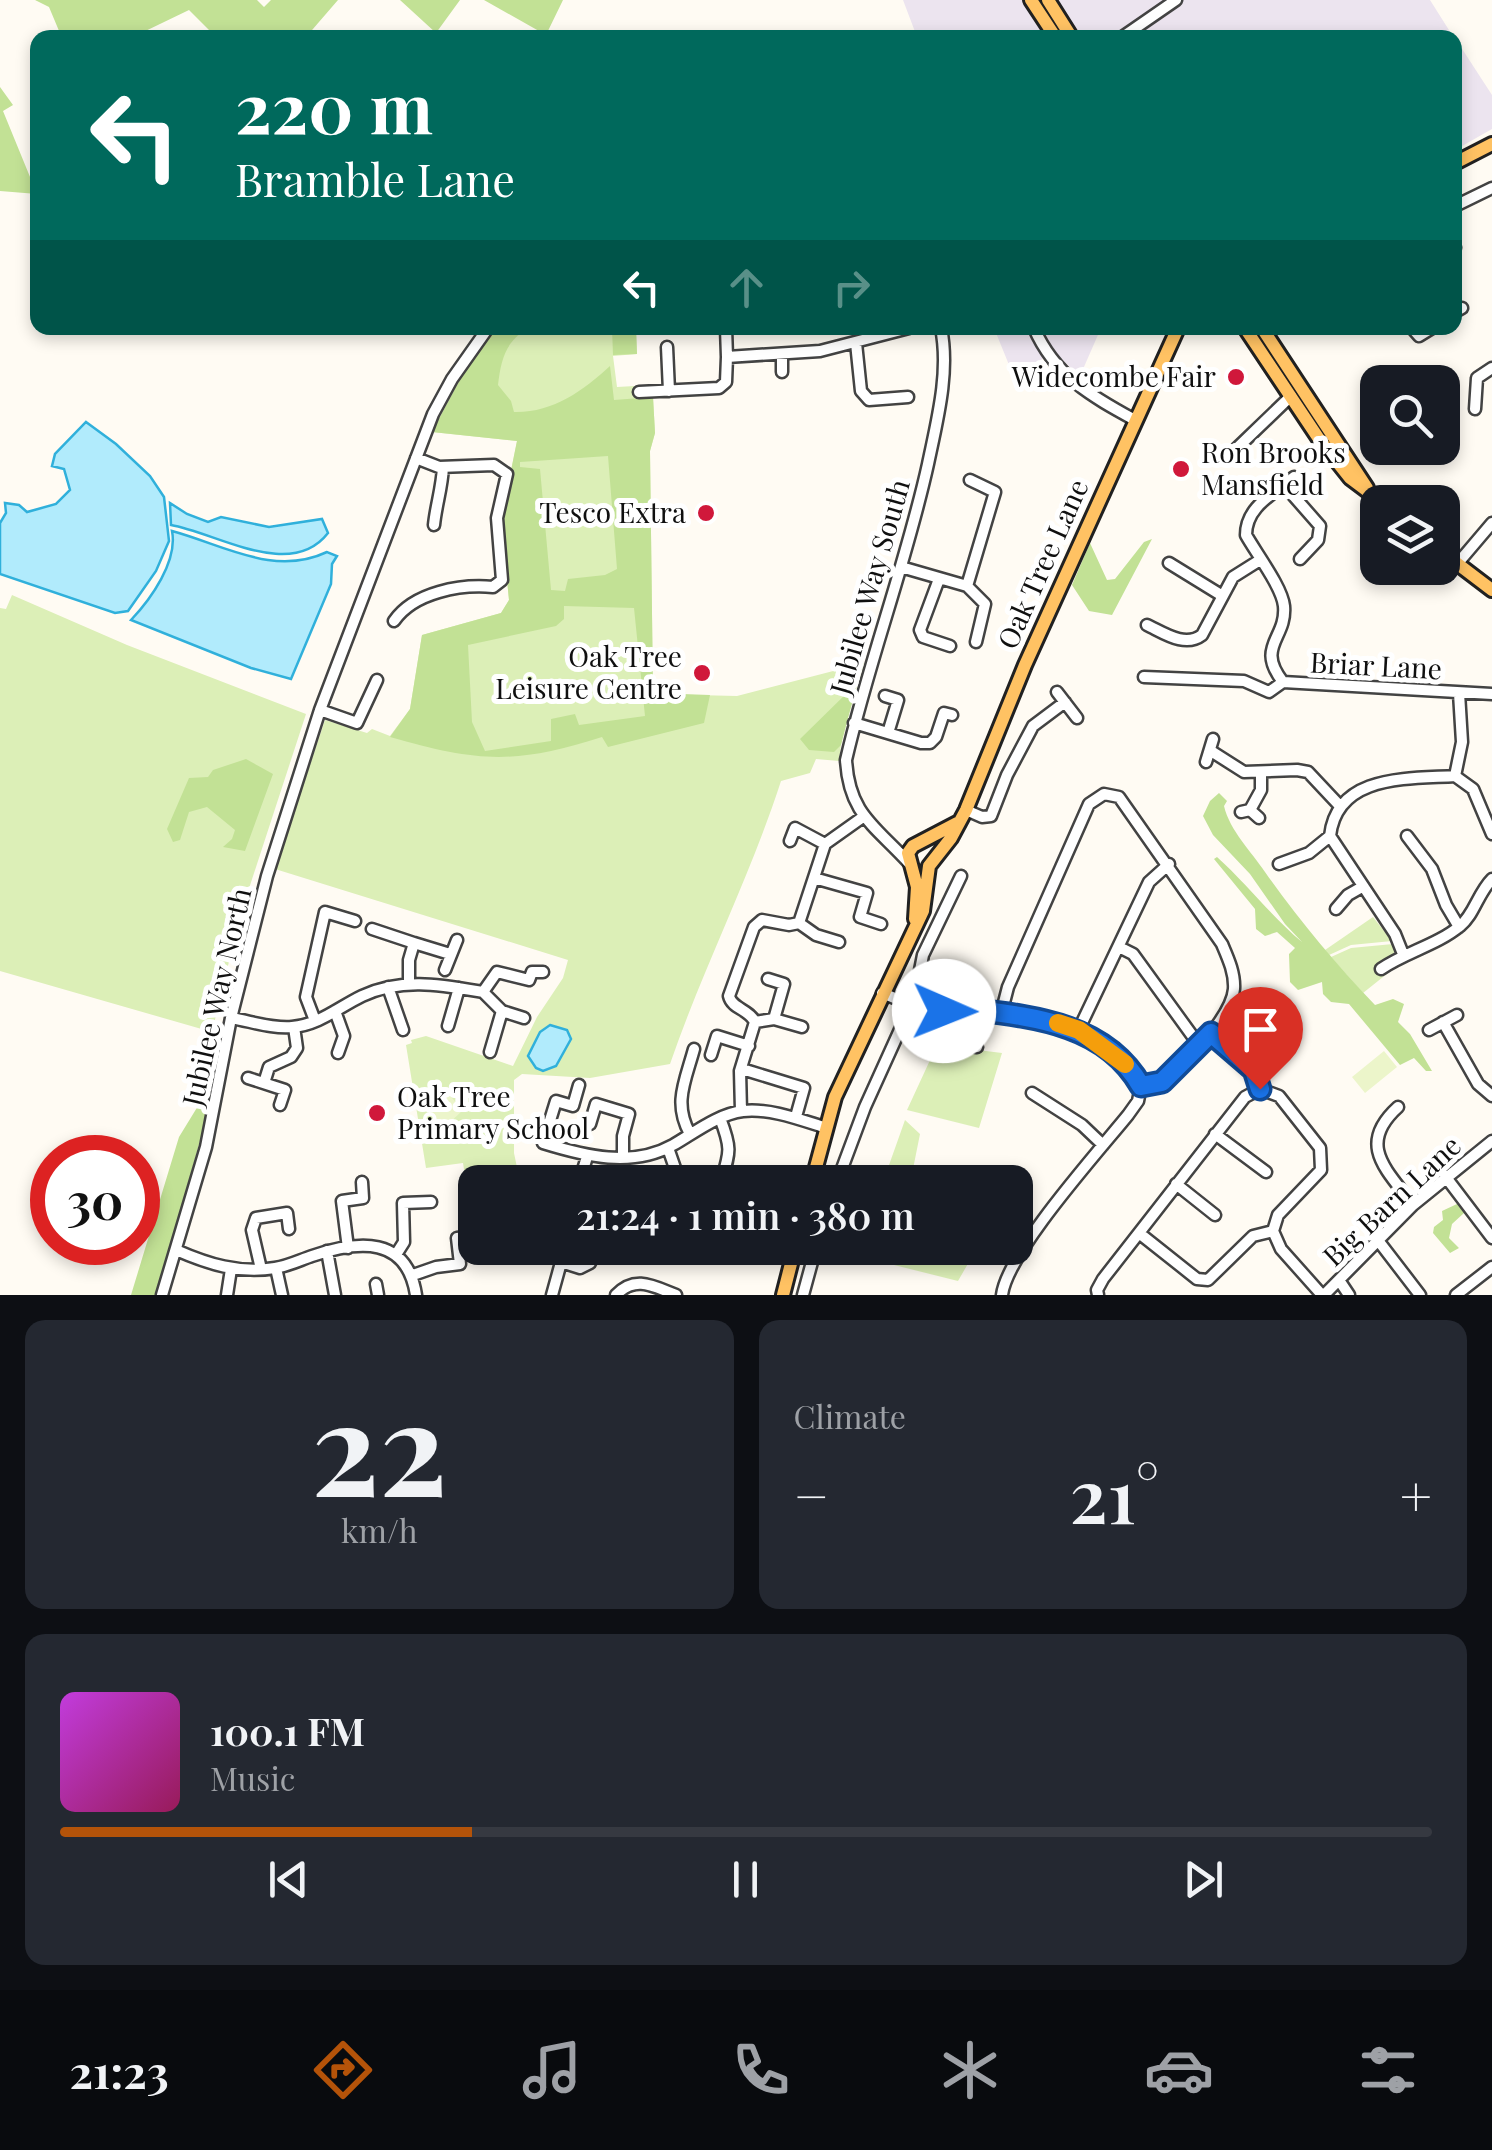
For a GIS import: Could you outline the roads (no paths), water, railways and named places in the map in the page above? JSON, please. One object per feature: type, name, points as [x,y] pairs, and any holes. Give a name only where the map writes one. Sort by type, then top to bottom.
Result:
[{"type":"main road","points":[[1031,0],[1051,30]]},
{"type":"main road","points":[[1048,0],[1067,30]]},
{"type":"main road","points":[[1462,159],[1492,144]]},
{"type":"main road","name":"Oak Tree Lane","points":[[817,1165],[835,1097],[923,910],[931,862],[951,838],[966,810],[1025,665],[1175,335]]},
{"type":"main road","points":[[1252,335],[1350,478],[1360,485]]},
{"type":"main road","points":[[1267,335],[1365,485]]},
{"type":"main road","points":[[1460,565],[1492,590]]},
{"type":"main road","name":"Oak Tree Lane","points":[[915,923],[917,887],[908,853],[957,823]]},
{"type":"main road","points":[[910,864],[918,870],[931,862],[931,850],[918,845]]},
{"type":"main road","points":[[783,1295],[791,1265]]},
{"type":"street","points":[[1133,30],[1176,0]]},
{"type":"street","points":[[1462,203],[1492,188]]},
{"type":"street","points":[[376,680],[358,724],[320,710],[416,458],[452,379],[483,335]]},
{"type":"street","points":[[640,392],[719,388],[726,382],[726,335]]},
{"type":"street","points":[[727,357],[820,352],[883,335]]},
{"type":"street","name":"Jubilee Way South","points":[[910,864],[863,816],[847,774],[846,760],[915,524],[938,420],[941,335]]},
{"type":"street","points":[[1038,335],[1068,379],[1135,420]]},
{"type":"street","points":[[856,342],[862,392],[869,400],[905,398],[901,385]]},
{"type":"street","points":[[667,347],[669,390]]},
{"type":"street","points":[[782,354],[782,372]]},
{"type":"street","points":[[1474,410],[1477,378],[1492,368]]},
{"type":"street","points":[[1236,448],[1291,396]]},
{"type":"street","points":[[394,622],[416,602],[463,587],[494,587],[502,580],[498,518],[507,474],[494,465],[444,467],[416,458]]},
{"type":"street","points":[[434,525],[444,467]]},
{"type":"street","points":[[967,586],[995,492],[970,480]]},
{"type":"street","points":[[1283,682],[1271,664],[1270,648],[1284,606],[1246,535],[1246,524],[1252,511],[1289,481],[1320,526],[1318,540],[1306,558]]},
{"type":"street","points":[[1460,561],[1492,522]]},
{"type":"street","points":[[1151,629],[1195,641],[1202,636],[1233,577],[1260,560]]},
{"type":"street","points":[[1168,563],[1222,595]]},
{"type":"street","points":[[901,567],[967,586],[986,604],[976,642]]},
{"type":"street","points":[[939,579],[920,630],[923,637],[950,646]]},
{"type":"street","name":"Briar Lane","points":[[1144,678],[1244,680],[1269,692],[1283,682],[1492,694]]},
{"type":"street","points":[[1057,692],[1077,718]]},
{"type":"street","points":[[1455,776],[1462,742],[1459,693]]},
{"type":"street","points":[[885,696],[898,700],[888,733]]},
{"type":"street","points":[[966,810],[982,817],[991,816],[1033,726],[1064,702]]},
{"type":"street","name":"Jubilee Way North","points":[[162,1295],[216,1107],[231,1018],[267,876],[320,710]]},
{"type":"street","points":[[854,723],[921,744],[936,737],[944,713],[952,716]]},
{"type":"street","points":[[1210,751],[1244,772],[1308,772],[1339,805]]},
{"type":"street","points":[[1250,814],[1261,790],[1261,774]]},
{"type":"street","points":[[1288,864],[1330,836],[1339,805],[1384,780],[1455,776],[1472,789],[1492,834]]},
{"type":"street","points":[[1001,1014],[1008,987],[1089,804],[1104,794],[1120,797],[1222,944],[1231,963],[1234,988],[1228,1010],[1211,1033],[1162,1082],[1141,1086]]},
{"type":"street","points":[[799,923],[825,844],[863,816]]},
{"type":"street","points":[[790,840],[795,828],[825,844]]},
{"type":"street","points":[[1330,836],[1395,934],[1402,954]]},
{"type":"street","points":[[1407,836],[1432,869],[1459,927]]},
{"type":"street","points":[[890,844],[918,845]]},
{"type":"street","points":[[1079,1030],[1148,882],[1169,864]]},
{"type":"street","points":[[843,1165],[913,1001],[923,955],[961,876]]},
{"type":"street","points":[[814,878],[868,887],[860,918],[881,924]]},
{"type":"street","points":[[1381,969],[1402,954],[1414,952],[1459,927],[1468,918],[1479,892],[1492,879]]},
{"type":"street","points":[[1335,911],[1348,895],[1362,888]]},
{"type":"street","points":[[312,1022],[306,997],[324,912],[355,921]]},
{"type":"street","points":[[741,1111],[742,1069],[755,1022],[752,1014],[729,1000],[754,927],[762,920],[799,923],[816,935],[838,942]]},
{"type":"street","points":[[372,929],[450,954]]},
{"type":"street","points":[[445,970],[456,940]]},
{"type":"street","points":[[410,984],[409,960],[414,942]]},
{"type":"street","points":[[1119,947],[1133,954],[1199,1045]]},
{"type":"street","points":[[483,992],[497,972],[530,980],[532,972],[543,972]]},
{"type":"street","points":[[768,980],[784,984],[774,1019]]},
{"type":"street","points":[[231,1018],[294,1027],[388,987],[433,983],[483,992],[502,1011],[524,1018]]},
{"type":"street","points":[[388,987],[403,1030]]},
{"type":"street","points":[[448,1026],[459,988]]},
{"type":"street","points":[[882,993],[894,999],[1054,1021],[1079,1030],[1108,1048],[1133,1071],[1141,1086],[1138,1102],[1026,1246],[1006,1278],[1002,1295]]},
{"type":"street","points":[[945,1006],[940,1043],[978,1047]]},
{"type":"street","points":[[335,1011],[344,1036],[338,1053]]},
{"type":"street","points":[[490,1052],[502,1011]]},
{"type":"street","points":[[1429,1030],[1458,1014]]},
{"type":"street","points":[[755,1022],[774,1019],[802,1027]]},
{"type":"street","points":[[1443,1022],[1478,1084],[1492,1096]]},
{"type":"street","points":[[264,1083],[269,1068],[292,1057],[297,1048],[294,1027]]},
{"type":"street","points":[[1211,1033],[1254,1070],[1260,1089]]},
{"type":"street","points":[[711,1054],[716,1036],[749,1046]]},
{"type":"street","points":[[690,1134],[679,1106],[694,1050]]},
{"type":"street","points":[[742,1069],[804,1088],[798,1113]]},
{"type":"street","points":[[248,1078],[284,1090],[280,1105]]},
{"type":"street","points":[[579,1085],[573,1106],[556,1101],[543,1144],[587,1156],[623,1158],[668,1148],[720,1118],[741,1111],[762,1111],[827,1128]]},
{"type":"street","points":[[1098,1295],[1096,1290],[1103,1279],[1214,1134],[1246,1096],[1260,1089],[1279,1096],[1322,1154],[1321,1170],[1278,1215],[1273,1231],[1281,1250],[1323,1295]]},
{"type":"street","points":[[1032,1094],[1082,1125],[1104,1145]]},
{"type":"street","points":[[590,1124],[596,1104],[629,1114],[622,1136],[623,1158]]},
{"type":"street","points":[[1398,1107],[1378,1132],[1375,1148],[1413,1205]]},
{"type":"street","points":[[720,1118],[730,1145],[727,1165]]},
{"type":"street","points":[[1214,1134],[1266,1172]]},
{"type":"street","name":"Big Barn Lane","points":[[1323,1295],[1413,1205],[1492,1141]]},
{"type":"street","points":[[668,1148],[674,1165]]},
{"type":"street","points":[[584,1165],[587,1156]]},
{"type":"street","points":[[1445,1176],[1492,1238]]},
{"type":"street","points":[[348,1248],[342,1202],[363,1198],[362,1182]]},
{"type":"street","points":[[1176,1184],[1215,1215]]},
{"type":"street","points":[[397,1253],[404,1242],[401,1197],[430,1202]]},
{"type":"street","points":[[261,1270],[253,1222],[258,1217],[287,1213],[289,1228]]},
{"type":"street","points":[[1139,1233],[1197,1279],[1208,1280],[1253,1236],[1273,1231]]},
{"type":"street","points":[[1377,1239],[1420,1295]]},
{"type":"street","points":[[176,1250],[231,1269],[261,1270],[328,1251],[371,1247],[397,1253],[413,1275],[416,1295]]},
{"type":"street","points":[[328,1251],[335,1295]]},
{"type":"street","points":[[413,1275],[436,1266],[458,1264]]},
{"type":"street","points":[[552,1295],[560,1265]]},
{"type":"street","points":[[1456,1295],[1492,1267]]},
{"type":"street","points":[[276,1268],[282,1295]]},
{"type":"street","points":[[227,1295],[231,1269]]},
{"type":"street","points":[[788,1278],[805,1289]]},
{"type":"street","points":[[1339,1280],[1350,1295]]},
{"type":"street","points":[[616,1295],[630,1284],[647,1283],[676,1295]]},
{"type":"water","points":[[86,422],[150,476],[164,497],[169,541],[156,571],[128,611],[115,613],[0,574],[0,523],[6,513],[5,503],[19,505],[27,512],[56,504],[70,490],[64,469],[52,466],[55,454]]},
{"type":"water","points":[[170,503],[208,522],[221,517],[269,527],[322,519],[328,533],[313,547],[274,554],[171,525]]},
{"type":"water","points":[[172,531],[268,560],[307,559],[327,552],[337,556],[332,564],[331,584],[291,679],[251,668],[131,620],[167,567]]},
{"type":"water","points":[[550,1025],[567,1030],[571,1039],[556,1066],[543,1071],[528,1056],[540,1032]]},
{"type":"place","name":"Widecombe Fair","points":[[1236,377]]},
{"type":"place","name":"Ron Brooks Mansfield","points":[[1181,469]]},
{"type":"place","name":"Tesco Extra","points":[[706,513]]},
{"type":"place","name":"Oak Tree Leisure Centre","points":[[702,673]]},
{"type":"place","name":"Oak Tree Primary School","points":[[377,1113]]}]
